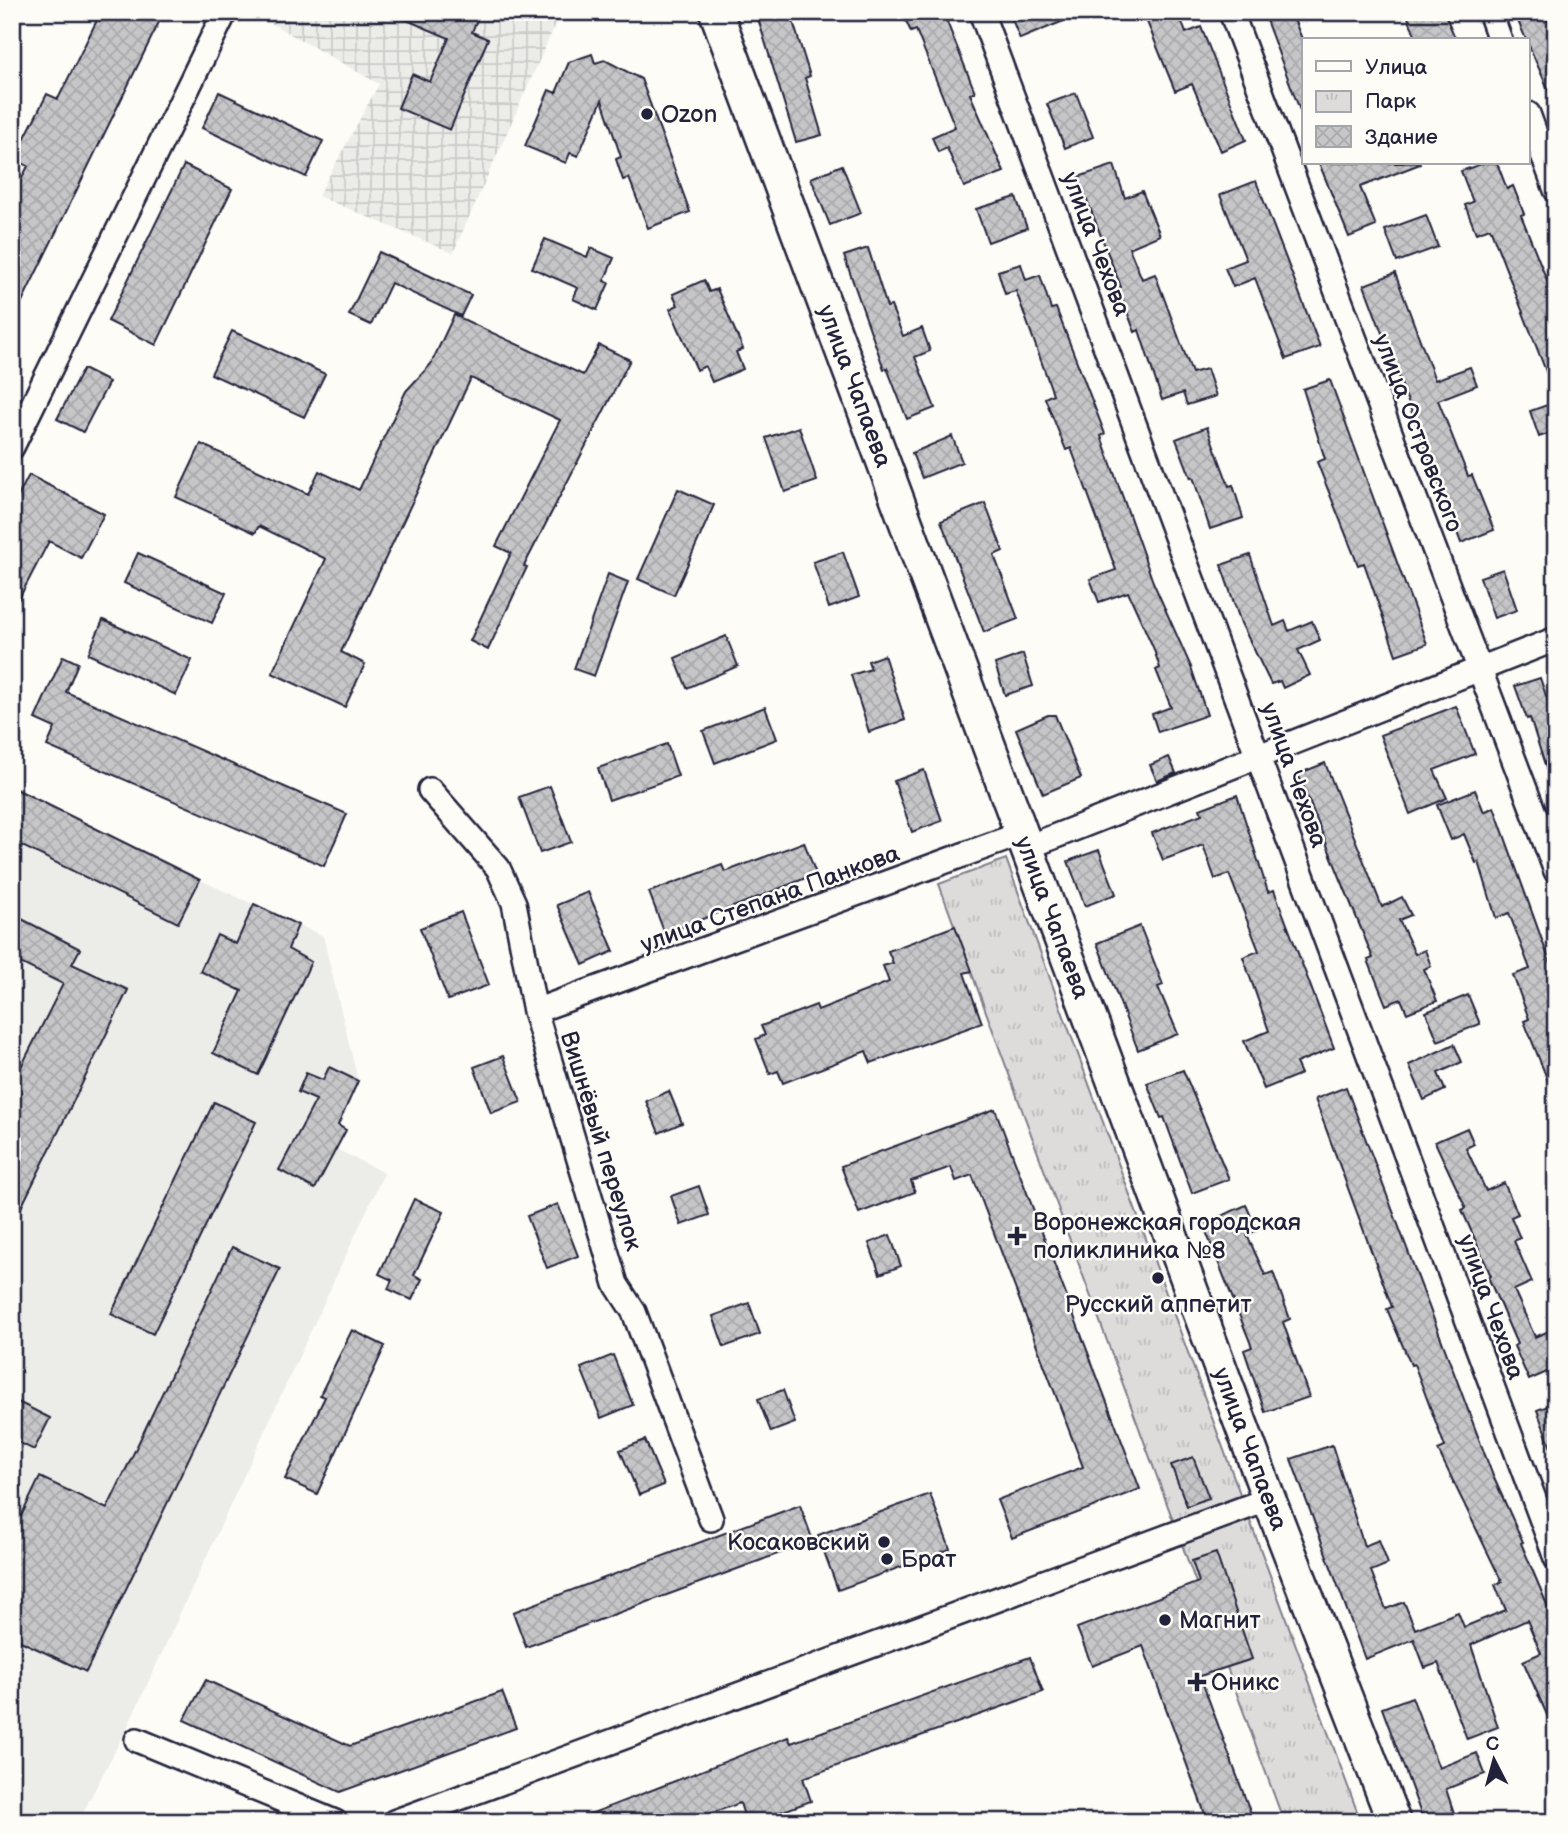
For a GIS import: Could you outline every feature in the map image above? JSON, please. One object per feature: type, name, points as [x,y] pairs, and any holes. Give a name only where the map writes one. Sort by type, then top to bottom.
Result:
[{"type":"street","points":[[12,447],[225,12]]},
{"type":"street","name":"улица Чапаева","points":[[716,12],[1269,1499],[1394,1822]]},
{"type":"street","name":"улица Чехова","points":[[981,12],[1556,1558]]},
{"type":"street","name":"улица Островского","points":[[1231,12],[1556,872]]},
{"type":"street","points":[[1490,12],[1499,38]]},
{"type":"street","points":[[1530,119],[1556,190]]},
{"type":"street","name":"улица Степана Панкова","points":[[535,1012],[1026,840],[1259,755],[1556,639]]},
{"type":"street","name":"Вишнёвый переулок","points":[[430,790],[498,868],[514,903],[535,1012],[616,1284],[634,1312],[711,1519]]},
{"type":"street","points":[[394,1822],[1269,1499]]},
{"type":"street","points":[[137,1740],[335,1822]]},
{"type":"shaded area","points":[[251,12],[561,12],[453,253],[318,196],[379,84]]},
{"type":"shaded area","points":[[12,787],[200,880],[323,936],[358,1081],[338,1124],[346,1130],[336,1149],[384,1173],[128,1726],[78,1822],[12,1822]]},
{"type":"green space","points":[[1006,859],[1361,1822],[1284,1822],[939,884]]},
{"type":"building","points":[[101,12],[164,12],[12,322],[12,198],[28,166],[14,159],[47,94],[58,99]]},
{"type":"building","points":[[388,12],[480,12],[472,32],[488,39],[450,130],[398,108],[412,74],[430,82],[449,38]]},
{"type":"building","points":[[756,12],[790,12],[810,76],[805,78],[822,135],[796,142]]},
{"type":"building","points":[[902,12],[956,12],[945,17],[975,92],[970,94],[1004,172],[964,187],[947,148],[938,152],[932,137],[955,127],[916,30],[911,32]]},
{"type":"building","points":[[1009,12],[1083,12],[1083,13],[1020,39]]},
{"type":"building","points":[[1143,12],[1178,12],[1186,33],[1201,27],[1246,140],[1221,151],[1192,84],[1175,91]]},
{"type":"building","points":[[1263,12],[1291,12],[1302,39],[1302,116]]},
{"type":"building","points":[[1406,12],[1444,12],[1455,38],[1416,38]]},
{"type":"building","points":[[1514,12],[1545,12],[1556,41],[1556,107],[1530,48],[1530,38],[1525,38]]},
{"type":"building","points":[[592,54],[595,63],[605,60],[641,79],[690,212],[648,228],[629,178],[623,180],[616,159],[621,157],[602,100],[578,156],[570,153],[566,163],[525,146],[549,90],[556,93],[569,62]]},
{"type":"building","points":[[219,92],[323,141],[306,177],[202,128]]},
{"type":"building","points":[[1076,93],[1093,137],[1065,148],[1047,104]]},
{"type":"building","points":[[1319,164],[1420,164],[1360,187],[1376,226],[1349,237]]},
{"type":"building","points":[[1481,164],[1497,164],[1507,189],[1513,186],[1524,214],[1521,215],[1552,293],[1556,292],[1556,397],[1490,228],[1476,233],[1465,205],[1473,202],[1461,171]]},
{"type":"building","points":[[184,165],[232,189],[156,345],[108,321]]},
{"type":"building","points":[[842,165],[861,213],[830,225],[811,178]]},
{"type":"building","points":[[1114,165],[1125,198],[1142,191],[1160,235],[1129,248],[1142,279],[1155,274],[1192,373],[1207,369],[1216,396],[1187,405],[1183,393],[1162,400],[1139,330],[1135,332],[1118,288],[1121,287],[1078,177]]},
{"type":"building","points":[[1256,181],[1320,347],[1286,359],[1255,278],[1233,287],[1225,268],[1246,260],[1220,195]]},
{"type":"building","points":[[1016,197],[1027,228],[988,242],[976,209]]},
{"type":"building","points":[[1426,215],[1438,247],[1397,262],[1385,230]]},
{"type":"building","points":[[545,239],[587,257],[591,248],[614,258],[604,281],[609,283],[597,310],[573,299],[578,288],[532,268]]},
{"type":"building","points":[[868,248],[887,307],[891,306],[903,336],[922,328],[930,351],[915,357],[935,408],[907,419],[887,368],[884,369],[844,256]]},
{"type":"building","points":[[379,252],[471,295],[461,316],[391,283],[371,325],[349,315]]},
{"type":"building","points":[[1021,264],[1026,280],[1040,275],[1051,309],[1056,308],[1105,434],[1101,436],[1153,582],[1191,667],[1207,715],[1158,732],[1152,714],[1171,707],[1156,670],[1160,668],[1153,647],[1128,592],[1099,602],[1090,579],[1116,570],[1071,448],[1066,450],[1045,398],[1053,394],[1016,291],[1005,294],[998,271]]},
{"type":"building","points":[[1395,273],[1435,380],[1470,367],[1477,385],[1438,400],[1468,476],[1472,475],[1494,530],[1461,543],[1364,285]]},
{"type":"building","points":[[704,280],[709,292],[717,289],[743,349],[736,352],[743,369],[712,382],[705,366],[697,370],[670,309],[678,305],[673,294]]},
{"type":"building","points":[[454,315],[583,375],[599,345],[630,360],[524,566],[527,567],[488,650],[470,641],[511,553],[496,546],[560,420],[471,378],[341,652],[365,664],[345,707],[272,673],[326,559],[259,526],[255,533],[176,497],[201,444],[308,494],[319,471],[359,490],[406,391],[431,364]]},
{"type":"building","points":[[232,331],[325,374],[304,417],[211,374]]},
{"type":"building","points":[[83,369],[109,382],[83,432],[57,419]]},
{"type":"building","points":[[1330,380],[1427,644],[1396,655],[1364,563],[1358,565],[1317,462],[1325,459],[1303,389]]},
{"type":"building","points":[[1556,402],[1556,431],[1539,437],[1530,411]]},
{"type":"building","points":[[799,427],[817,481],[785,492],[766,438]]},
{"type":"building","points":[[1207,427],[1229,486],[1233,485],[1243,518],[1210,529],[1193,477],[1191,478],[1176,439]]},
{"type":"building","points":[[952,436],[962,462],[922,478],[912,453]]},
{"type":"building","points":[[29,475],[104,514],[81,558],[49,541],[12,612],[12,508]]},
{"type":"building","points":[[678,489],[714,505],[674,595],[638,579]]},
{"type":"building","points":[[985,503],[1003,551],[994,555],[1018,619],[984,632],[941,521]]},
{"type":"building","points":[[843,552],[859,597],[829,608],[813,562]]},
{"type":"building","points":[[138,553],[226,593],[212,623],[124,583]]},
{"type":"building","points":[[1250,555],[1274,626],[1285,621],[1289,631],[1312,621],[1320,640],[1298,650],[1310,675],[1283,688],[1280,681],[1271,684],[1241,623],[1221,565]]},
{"type":"building","points":[[1503,569],[1517,610],[1494,618],[1480,577]]},
{"type":"building","points":[[608,574],[628,582],[594,676],[574,669]]},
{"type":"building","points":[[103,620],[192,660],[176,695],[88,654]]},
{"type":"building","points":[[726,636],[738,666],[687,688],[675,658]]},
{"type":"building","points":[[1023,654],[1033,686],[1005,695],[995,664]]},
{"type":"building","points":[[884,655],[905,720],[869,732],[851,675],[871,669],[868,661]]},
{"type":"building","points":[[63,656],[78,663],[66,692],[347,814],[324,866],[47,746],[55,728],[35,719]]},
{"type":"building","points":[[1540,678],[1556,725],[1556,789],[1553,790],[1530,718],[1527,719],[1515,686]]},
{"type":"building","points":[[1456,706],[1475,754],[1434,770],[1447,798],[1410,814],[1380,735]]},
{"type":"building","points":[[765,707],[777,739],[715,763],[703,731]]},
{"type":"building","points":[[1048,715],[1055,715],[1081,778],[1043,794],[1016,729]]},
{"type":"building","points":[[667,744],[678,776],[609,800],[598,768]]},
{"type":"building","points":[[1169,757],[1176,773],[1157,781],[1150,765]]},
{"type":"building","points":[[1325,763],[1382,907],[1402,897],[1411,915],[1399,920],[1415,954],[1425,950],[1431,966],[1424,969],[1437,1001],[1407,1013],[1401,999],[1386,1005],[1368,960],[1373,958],[1298,774]]},
{"type":"building","points":[[924,770],[942,821],[912,832],[894,781]]},
{"type":"building","points":[[550,786],[571,842],[540,853],[519,797]]},
{"type":"building","points":[[12,787],[200,880],[178,923],[12,841]]},
{"type":"building","points":[[1475,790],[1484,812],[1494,807],[1556,979],[1556,1101],[1524,1021],[1529,1019],[1513,975],[1530,969],[1509,913],[1496,918],[1479,862],[1476,863],[1464,834],[1451,840],[1437,805]]},
{"type":"building","points":[[1237,795],[1268,892],[1274,890],[1334,1048],[1296,1063],[1301,1074],[1264,1089],[1244,1041],[1269,1031],[1243,957],[1259,951],[1229,874],[1215,879],[1203,845],[1163,860],[1152,833],[1202,814],[1200,809]]},
{"type":"building","points":[[804,842],[816,874],[665,934],[649,892],[722,865],[725,872]]},
{"type":"building","points":[[1099,850],[1116,894],[1085,906],[1068,861]]},
{"type":"building","points":[[588,892],[614,951],[583,965],[557,905]]},
{"type":"building","points":[[254,904],[298,925],[288,949],[311,962],[258,1075],[213,1053],[242,991],[200,971],[217,935],[236,944]]},
{"type":"building","points":[[461,912],[489,985],[448,1000],[420,928]]},
{"type":"building","points":[[12,914],[80,949],[72,964],[128,990],[12,1226],[12,1070],[18,1073],[63,984],[12,959]]},
{"type":"building","points":[[955,926],[972,971],[964,973],[982,1023],[871,1063],[866,1051],[783,1083],[778,1071],[770,1074],[756,1039],[765,1035],[761,1026],[816,1005],[818,1010],[889,982],[883,966],[893,963],[888,951]]},
{"type":"building","points":[[1140,926],[1163,985],[1158,987],[1178,1034],[1138,1050],[1097,943]]},
{"type":"building","points":[[1468,995],[1480,1024],[1438,1041],[1426,1012]]},
{"type":"building","points":[[1454,1044],[1462,1062],[1438,1073],[1445,1090],[1424,1100],[1409,1065]]},
{"type":"building","points":[[503,1056],[521,1102],[491,1113],[474,1067]]},
{"type":"building","points":[[329,1067],[358,1081],[338,1125],[346,1130],[315,1189],[279,1170],[316,1100],[298,1092],[306,1073],[323,1080]]},
{"type":"building","points":[[1183,1070],[1229,1179],[1192,1193],[1164,1117],[1161,1118],[1147,1083]]},
{"type":"building","points":[[1346,1087],[1493,1476],[1523,1542],[1521,1543],[1556,1626],[1556,1735],[1523,1661],[1541,1653],[1527,1620],[1471,1645],[1498,1727],[1467,1739],[1438,1663],[1425,1668],[1414,1639],[1365,1659],[1291,1459],[1332,1445],[1364,1546],[1379,1540],[1388,1564],[1371,1571],[1386,1609],[1404,1602],[1415,1629],[1458,1612],[1464,1627],[1506,1610],[1495,1585],[1502,1582],[1438,1450],[1445,1447],[1414,1364],[1411,1365],[1387,1309],[1392,1307],[1315,1099]]},
{"type":"building","points":[[669,1091],[682,1123],[659,1133],[646,1101]]},
{"type":"building","points":[[214,1102],[256,1122],[153,1334],[111,1314]]},
{"type":"building","points":[[995,1109],[1140,1489],[1012,1538],[997,1500],[1083,1467],[972,1175],[956,1181],[951,1167],[911,1181],[915,1192],[859,1213],[841,1166]]},
{"type":"building","points":[[1467,1128],[1474,1144],[1466,1148],[1486,1191],[1504,1183],[1518,1214],[1511,1217],[1520,1238],[1514,1241],[1532,1282],[1514,1290],[1535,1337],[1556,1328],[1556,1368],[1529,1380],[1514,1346],[1517,1344],[1488,1277],[1491,1276],[1462,1210],[1466,1208],[1435,1142]]},
{"type":"building","points":[[699,1186],[709,1215],[681,1225],[671,1196]]},
{"type":"building","points":[[414,1199],[444,1212],[414,1275],[422,1279],[412,1300],[388,1289],[392,1280],[379,1274]]},
{"type":"building","points":[[558,1204],[578,1256],[547,1268],[527,1216]]},
{"type":"building","points":[[1246,1205],[1257,1230],[1247,1235],[1265,1275],[1273,1272],[1290,1319],[1283,1322],[1309,1397],[1265,1412],[1244,1350],[1252,1347],[1203,1224]]},
{"type":"building","points":[[890,1235],[901,1266],[880,1274],[869,1243]]},
{"type":"building","points":[[232,1247],[280,1269],[86,1672],[12,1637],[12,1535],[40,1477],[107,1509]]},
{"type":"building","points":[[749,1303],[760,1334],[724,1347],[713,1316]]},
{"type":"building","points":[[352,1330],[385,1346],[317,1494],[285,1479],[325,1397],[320,1395]]},
{"type":"building","points":[[613,1355],[633,1405],[601,1418],[581,1368]]},
{"type":"building","points":[[783,1390],[795,1423],[771,1432],[758,1399]]},
{"type":"building","points":[[12,1399],[50,1418],[34,1450],[12,1439]]},
{"type":"building","points":[[1556,1403],[1556,1456],[1554,1456],[1537,1410]]},
{"type":"building","points":[[645,1440],[664,1485],[639,1495],[620,1450]]},
{"type":"building","points":[[1193,1457],[1209,1498],[1187,1506],[1171,1465]]},
{"type":"building","name":"Косаковский","points":[[930,1494],[950,1549],[838,1590],[818,1535]]},
{"type":"building","points":[[800,1505],[813,1541],[526,1647],[513,1612]]},
{"type":"building","points":[[1216,1553],[1252,1659],[1200,1676],[1254,1822],[1208,1822],[1143,1646],[1092,1666],[1077,1628],[1199,1582],[1192,1561]]},
{"type":"building","points":[[1030,1657],[1043,1692],[803,1778],[811,1801],[753,1822],[746,1822],[740,1803],[687,1822],[570,1822],[788,1737],[791,1743]]},
{"type":"building","points":[[206,1680],[350,1746],[502,1692],[516,1728],[340,1792],[184,1720]]},
{"type":"building","points":[[1412,1697],[1439,1768],[1477,1753],[1485,1774],[1446,1789],[1457,1822],[1424,1822],[1382,1708]]},
{"type":"place","name":"Ozon","points":[[647,114]]},
{"type":"place","name":"Воронежская городская поликлиника №8","points":[[1017,1236]]},
{"type":"place","name":"Русский аппетит","points":[[1158,1278]]},
{"type":"place","name":"Косаковский","points":[[884,1542]]},
{"type":"place","name":"Брат","points":[[887,1559]]},
{"type":"place","name":"Магнит","points":[[1165,1620]]},
{"type":"place","name":"Оникс","points":[[1197,1682]]}]
